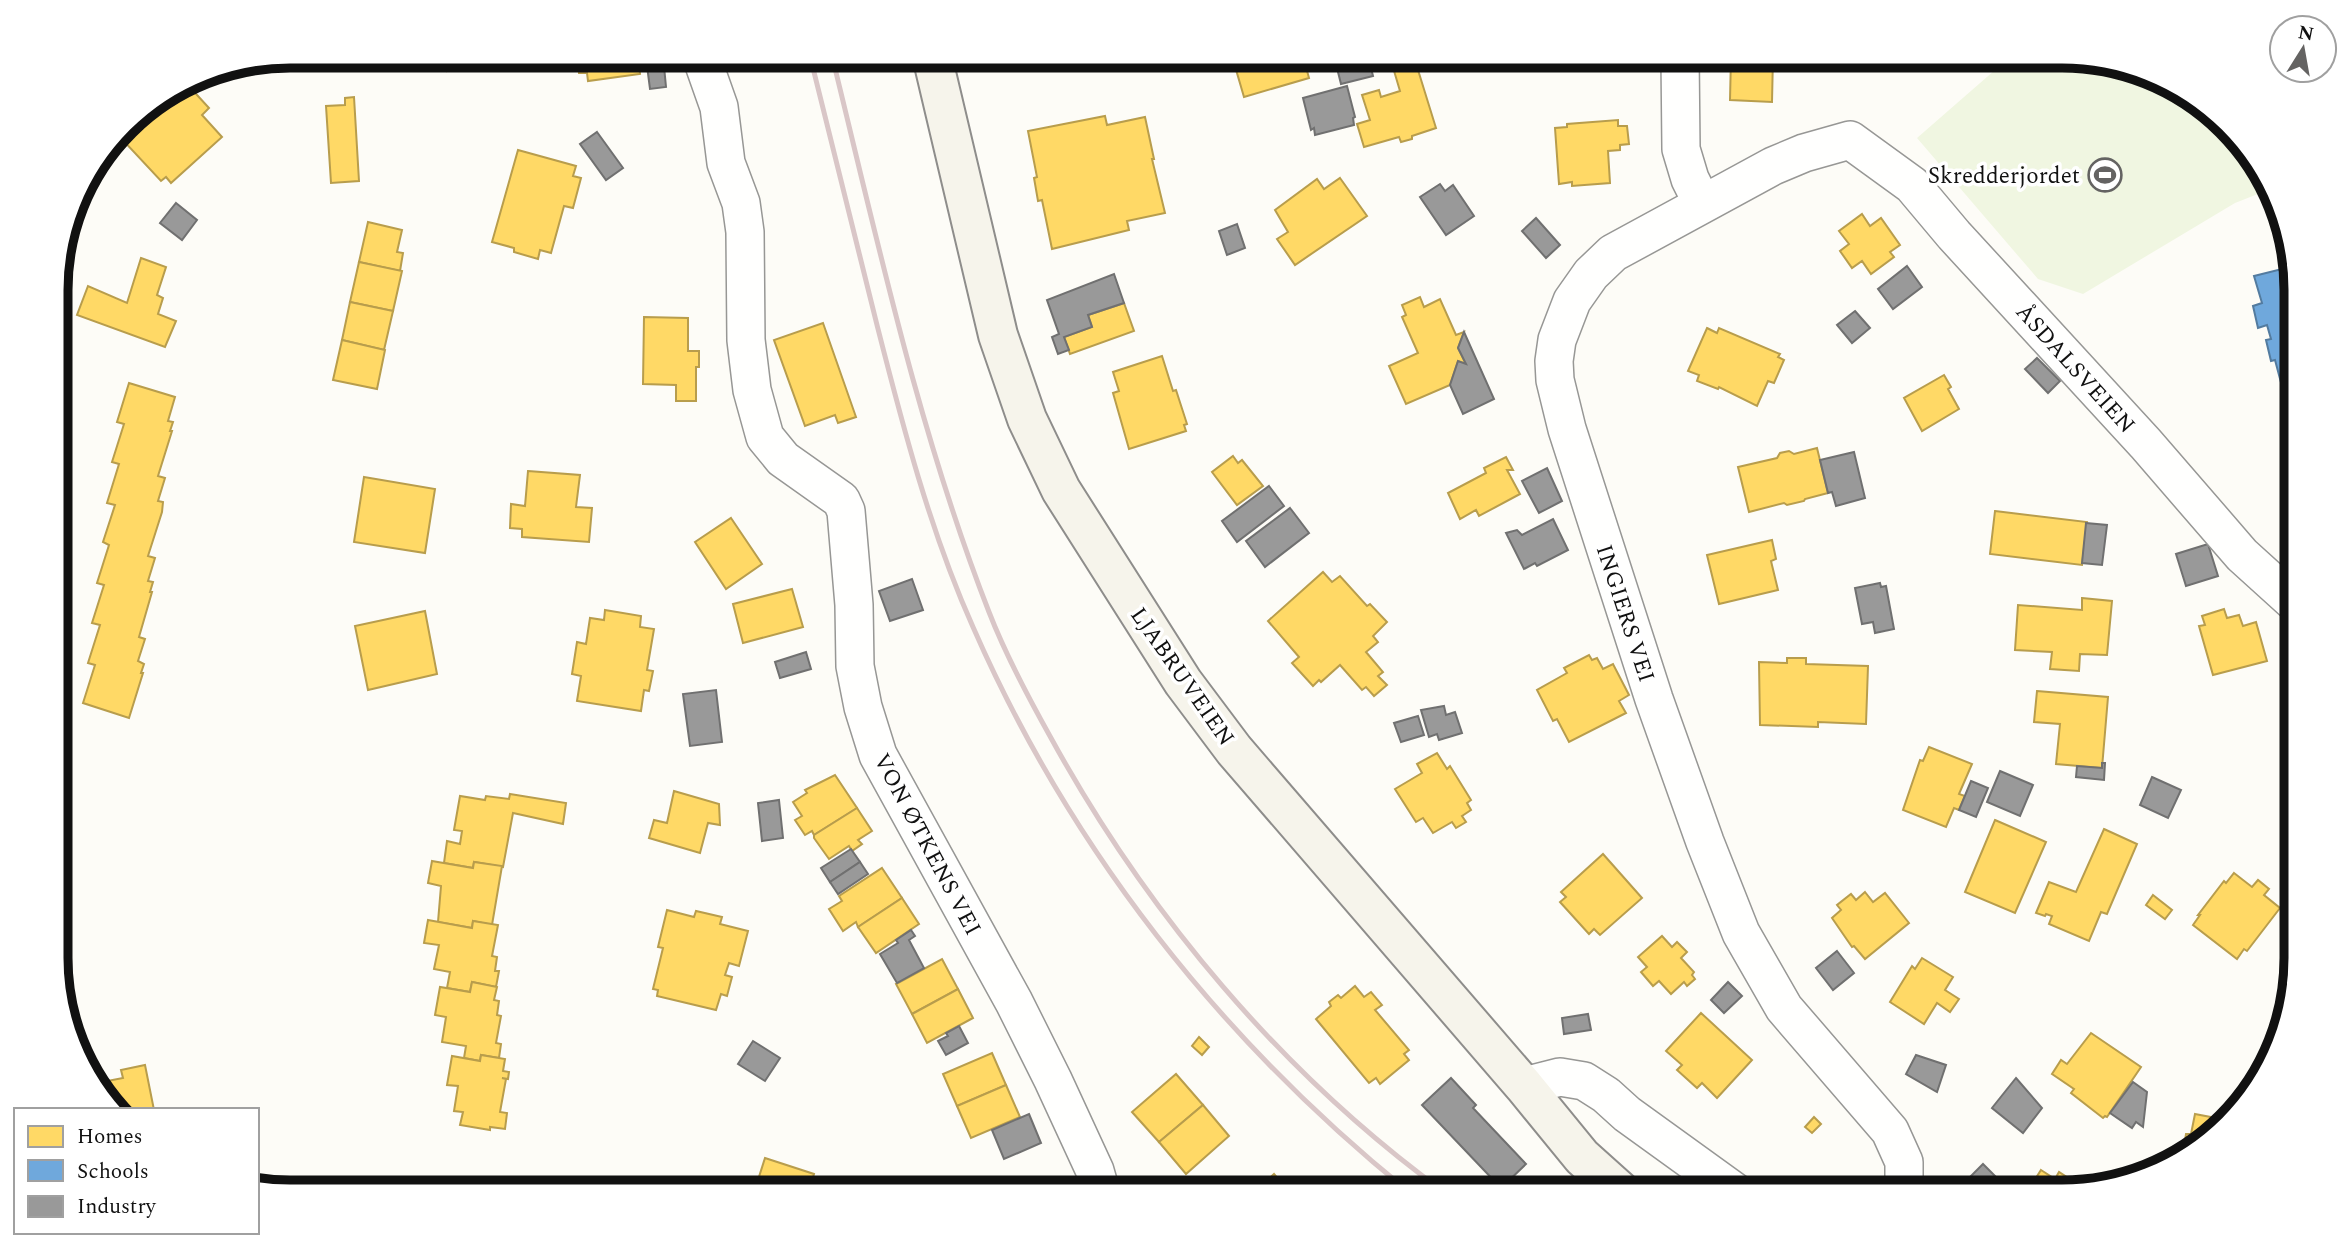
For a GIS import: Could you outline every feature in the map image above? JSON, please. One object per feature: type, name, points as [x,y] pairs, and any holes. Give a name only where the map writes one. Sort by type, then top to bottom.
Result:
[{"type":"street","points":[[1680,68],[1681,149],[1690,178],[1702,203]]},
{"type":"street","name":"VON ØTKENS VEI","points":[[706,69],[719,107],[726,163],[741,203],[745,232],[746,340],[752,390],[765,437],[783,459],[841,500],[846,511],[854,606],[855,666],[863,707],[878,755],[1014,1002],[1097,1180]]},
{"type":"street","name":"LJABRUVEIEN","points":[[935,69],[1001,346],[1027,419],[1061,490],[1206,715],[1267,791],[1524,1086],[1582,1157],[1607,1179]]},
{"type":"street","name":"INGIERS VEI","points":[[1850,140],[1804,153],[1773,166],[1613,253],[1591,274],[1572,301],[1561,329],[1554,360],[1555,380],[1567,429],[1654,699],[1741,933],[1784,1008],[1890,1131],[1904,1162],[1904,1179]]},
{"type":"street","name":"ÅSDALSVEIEN","points":[[1850,140],[1912,185],[2242,555],[2284,593]]},
{"type":"street","points":[[1524,1086],[1560,1077],[1584,1082],[1606,1095],[1717,1179]]},
{"type":"green space","name":"Skredderjordet","points":[[1997,68],[2061,68],[2105,73],[2160,91],[2208,123],[2229,144],[2261,193],[2235,203],[2083,294],[2038,279],[1917,138]]},
{"type":"building: Homes","points":[[1236,68],[1306,68],[1309,78],[1244,97]]},
{"type":"building: Homes","points":[[1393,68],[1418,68],[1436,128],[1401,142],[1399,137],[1364,147],[1357,124],[1370,120],[1362,95],[1379,90],[1381,97],[1400,91]]},
{"type":"building: Homes","points":[[1731,68],[1773,68],[1772,102],[1730,100]]},
{"type":"building: Homes","points":[[579,69],[639,69],[640,74],[588,81],[587,73],[579,73]]},
{"type":"building: Homes","points":[[193,91],[209,108],[202,115],[222,137],[171,183],[166,177],[161,181],[125,142],[155,114]]},
{"type":"building: Homes","points":[[354,97],[359,181],[331,183],[326,106],[345,105],[345,98]]},
{"type":"building: Homes","points":[[1105,116],[1107,125],[1145,117],[1165,213],[1127,221],[1129,230],[1052,249],[1042,200],[1038,201],[1034,178],[1037,177],[1028,131]]},
{"type":"building: Homes","points":[[1618,120],[1618,126],[1627,126],[1629,144],[1620,145],[1620,150],[1608,151],[1610,183],[1572,186],[1572,182],[1559,184],[1555,128],[1567,127],[1567,124]]},
{"type":"building: Homes","points":[[518,150],[576,166],[573,176],[581,178],[573,208],[564,206],[551,253],[540,250],[538,259],[492,242]]},
{"type":"building: Homes","points":[[1340,178],[1367,216],[1295,265],[1277,239],[1288,232],[1275,210],[1317,179],[1324,189]]},
{"type":"building: Homes","points":[[1862,214],[1870,226],[1881,218],[1900,245],[1890,252],[1894,257],[1871,274],[1862,261],[1852,268],[1840,251],[1849,244],[1839,231]]},
{"type":"building: Homes","points":[[368,222],[402,230],[397,252],[403,253],[400,271],[359,262]]},
{"type":"building: Homes","points":[[141,258],[166,267],[157,295],[163,298],[158,314],[176,321],[165,347],[77,315],[88,286],[127,303]]},
{"type":"building: Homes","points":[[359,262],[402,271],[393,311],[350,302]]},
{"type":"building: Homes","points":[[1420,297],[1424,307],[1440,299],[1456,335],[1464,332],[1458,348],[1466,364],[1458,361],[1450,385],[1406,404],[1389,366],[1418,353],[1402,317],[1406,315],[1402,305]]},
{"type":"building: Homes","points":[[350,302],[393,311],[384,350],[342,340]]},
{"type":"building: Homes","points":[[1124,303],[1134,331],[1070,354],[1064,337],[1092,327],[1088,315]]},
{"type":"building: Homes","points":[[644,317],[688,318],[688,351],[699,351],[696,401],[676,401],[676,385],[643,384]]},
{"type":"building: Homes","points":[[823,323],[856,417],[838,423],[835,415],[805,426],[774,340]]},
{"type":"building: Homes","points":[[1707,328],[1717,333],[1719,328],[1780,354],[1778,357],[1784,360],[1774,383],[1768,381],[1757,406],[1719,387],[1718,389],[1697,381],[1699,375],[1688,371]]},
{"type":"building: Homes","points":[[342,340],[385,350],[377,389],[333,380]]},
{"type":"building: Homes","points":[[1162,356],[1187,424],[1184,425],[1186,431],[1129,449],[1113,393],[1119,391],[1113,372]]},
{"type":"building: Homes","points":[[1944,375],[1959,409],[1922,431],[1904,398]]},
{"type":"building: Homes","points":[[129,383],[175,397],[168,421],[173,422],[172,431],[158,476],[165,478],[158,501],[163,502],[162,512],[148,556],[155,558],[148,581],[153,582],[152,592],[139,637],[145,639],[138,661],[144,664],[143,673],[129,718],[83,703],[95,665],[88,663],[100,625],[92,623],[104,585],[97,583],[109,545],[103,542],[115,505],[107,503],[119,464],[112,462],[124,424],[117,422]]},
{"type":"building: Homes","points":[[1817,448],[1828,493],[1804,501],[1749,512],[1738,467],[1777,458],[1780,453],[1789,451],[1794,454]]},
{"type":"building: Homes","points":[[1233,456],[1238,463],[1242,460],[1263,486],[1237,505],[1212,472]]},
{"type":"building: Homes","points":[[1506,457],[1513,470],[1507,470],[1520,494],[1479,516],[1476,510],[1460,519],[1448,493],[1486,473],[1484,468]]},
{"type":"building: Homes","points":[[528,471],[580,475],[576,507],[592,508],[589,542],[522,537],[522,529],[510,528],[511,504],[525,506]]},
{"type":"building: Homes","points":[[364,477],[435,489],[425,553],[354,542]]},
{"type":"building: Homes","points":[[1995,511],[2087,522],[2082,565],[1990,554]]},
{"type":"building: Homes","points":[[731,518],[762,564],[726,589],[695,542]]},
{"type":"building: Homes","points":[[1772,540],[1776,559],[1771,561],[1778,590],[1719,604],[1707,555]]},
{"type":"building: Homes","points":[[1323,572],[1332,582],[1340,576],[1367,606],[1370,604],[1387,622],[1373,636],[1378,642],[1366,652],[1383,672],[1378,676],[1387,685],[1374,696],[1366,687],[1362,690],[1340,665],[1313,686],[1292,663],[1299,657],[1268,621]]},
{"type":"building: Homes","points":[[792,589],[803,627],[743,643],[733,604]]},
{"type":"building: Homes","points":[[2082,598],[2112,601],[2107,655],[2080,654],[2079,671],[2050,669],[2052,652],[2015,650],[2018,605],[2082,610]]},
{"type":"building: Homes","points":[[2224,609],[2227,618],[2239,615],[2243,626],[2256,622],[2267,661],[2213,675],[2199,626],[2205,625],[2202,616]]},
{"type":"building: Homes","points":[[605,610],[641,616],[640,627],[654,629],[647,670],[653,671],[649,691],[644,690],[641,711],[577,701],[581,676],[572,674],[577,642],[586,644],[590,618],[604,620]]},
{"type":"building: Homes","points":[[425,611],[437,674],[368,690],[355,626]]},
{"type":"building: Homes","points":[[1589,655],[1592,660],[1597,658],[1603,669],[1613,664],[1629,695],[1619,701],[1626,713],[1569,742],[1557,719],[1553,721],[1537,690],[1567,673],[1564,668]]},
{"type":"building: Homes","points":[[1787,658],[1806,658],[1806,664],[1868,666],[1866,724],[1818,722],[1818,727],[1760,725],[1759,662],[1787,663]]},
{"type":"building: Homes","points":[[2037,691],[2108,697],[2102,768],[2056,764],[2060,724],[2034,722]]},
{"type":"building: Homes","points":[[1929,747],[1972,764],[1959,794],[1965,796],[1959,810],[1954,808],[1946,827],[1903,810],[1920,760],[1923,761]]},
{"type":"building: Homes","points":[[1437,753],[1447,769],[1450,766],[1471,800],[1467,803],[1471,810],[1462,816],[1466,822],[1456,828],[1452,822],[1433,833],[1423,818],[1416,822],[1395,789],[1422,773],[1417,764]]},
{"type":"building: Homes","points":[[835,775],[857,808],[814,835],[812,831],[805,835],[795,820],[802,816],[793,802],[807,793],[805,790]]},
{"type":"building: Homes","points":[[674,791],[719,804],[720,825],[708,823],[700,853],[649,838],[654,820],[667,823]]},
{"type":"building: Homes","points":[[510,794],[566,803],[563,824],[513,813],[503,867],[474,862],[473,868],[444,863],[447,841],[460,844],[462,831],[454,830],[460,796],[485,800],[486,796],[509,799]]},
{"type":"building: Homes","points":[[857,808],[872,831],[858,840],[862,844],[852,851],[849,846],[829,859],[814,835]]},
{"type":"building: Homes","points":[[1995,820],[2046,842],[2015,913],[1965,892]]},
{"type":"building: Homes","points":[[2104,829],[2137,844],[2107,914],[2101,912],[2089,941],[2049,924],[2052,916],[2036,913],[2049,882],[2076,892]]},
{"type":"building: Homes","points":[[1603,854],[1642,898],[1600,935],[1594,929],[1589,934],[1560,902],[1566,897],[1561,892]]},
{"type":"building: Homes","points":[[432,861],[473,868],[474,862],[502,866],[492,925],[473,921],[472,928],[438,922],[441,886],[428,883]]},
{"type":"building: Homes","points":[[882,868],[902,898],[858,927],[856,922],[843,931],[829,909],[842,901],[839,896]]},
{"type":"building: Homes","points":[[2234,873],[2252,887],[2258,880],[2269,889],[2264,895],[2280,908],[2247,951],[2244,949],[2237,959],[2193,925],[2224,881],[2226,883]]},
{"type":"building: Homes","points":[[1865,892],[1873,902],[1885,893],[1909,923],[1865,959],[1852,947],[1832,918],[1841,910],[1837,905],[1851,894],[1856,900]]},
{"type":"building: Homes","points":[[2153,895],[2172,910],[2165,919],[2146,905]]},
{"type":"building: Homes","points":[[902,898],[919,924],[876,953],[858,927]]},
{"type":"building: Homes","points":[[667,910],[694,917],[696,911],[722,917],[720,924],[748,931],[739,966],[729,963],[725,975],[732,977],[727,996],[721,994],[716,1010],[657,996],[658,990],[653,989],[663,948],[658,947]]},
{"type":"building: Homes","points":[[428,920],[472,928],[473,921],[498,925],[492,956],[497,957],[495,971],[499,971],[496,987],[472,982],[470,992],[447,988],[450,972],[434,969],[439,945],[424,943]]},
{"type":"building: Homes","points":[[1662,936],[1672,947],[1677,942],[1687,952],[1681,958],[1694,972],[1692,975],[1695,979],[1687,986],[1684,982],[1671,994],[1659,981],[1653,986],[1641,972],[1647,967],[1638,957]]},
{"type":"building: Homes","points":[[1922,958],[1953,977],[1945,990],[1959,999],[1950,1012],[1937,1003],[1924,1024],[1890,1002],[1912,966],[1915,969]]},
{"type":"building: Homes","points":[[942,959],[958,989],[912,1014],[896,984]]},
{"type":"building: Homes","points":[[472,982],[497,987],[494,1000],[499,1001],[497,1015],[501,1016],[496,1043],[501,1044],[499,1058],[481,1055],[480,1061],[464,1058],[466,1046],[442,1042],[446,1017],[435,1015],[440,987],[470,992]]},
{"type":"building: Homes","points":[[1355,986],[1364,997],[1371,992],[1382,1005],[1375,1010],[1409,1050],[1404,1054],[1409,1060],[1380,1084],[1376,1078],[1369,1083],[1316,1019],[1331,1006],[1329,1002],[1338,995],[1341,998]]},
{"type":"building: Homes","points":[[958,989],[973,1018],[927,1043],[912,1014]]},
{"type":"building: Homes","points":[[1701,1013],[1752,1060],[1717,1098],[1702,1083],[1697,1088],[1677,1070],[1682,1065],[1666,1051]]},
{"type":"building: Homes","points":[[2091,1033],[2141,1067],[2107,1117],[2103,1118],[2071,1093],[2074,1089],[2052,1074],[2061,1060],[2067,1064]]},
{"type":"building: Homes","points":[[1199,1037],[1209,1047],[1202,1055],[1192,1046]]},
{"type":"building: Homes","points":[[992,1053],[1006,1085],[957,1106],[943,1074]]},
{"type":"building: Homes","points":[[481,1055],[505,1059],[503,1071],[509,1072],[508,1079],[502,1078],[506,1079],[500,1112],[507,1113],[505,1129],[490,1127],[490,1130],[460,1125],[463,1112],[454,1111],[458,1086],[447,1085],[452,1056],[480,1061]]},
{"type":"building: Homes","points":[[145,1065],[154,1108],[127,1108],[114,1093],[106,1081],[123,1078],[121,1070]]},
{"type":"building: Homes","points":[[1176,1074],[1203,1105],[1159,1142],[1132,1112]]},
{"type":"building: Homes","points":[[1006,1085],[1020,1117],[971,1138],[957,1106]]},
{"type":"building: Homes","points":[[1203,1105],[1229,1136],[1186,1174],[1159,1142]]},
{"type":"building: Homes","points":[[2195,1114],[2215,1118],[2185,1142],[2186,1134],[2191,1134]]},
{"type":"building: Homes","points":[[1814,1117],[1821,1124],[1812,1133],[1805,1127]]},
{"type":"building: Homes","points":[[765,1158],[814,1174],[812,1180],[758,1180]]},
{"type":"building: Homes","points":[[2041,1170],[2055,1179],[2059,1172],[2070,1179],[2035,1179]]},
{"type":"building: Schools","points":[[2282,269],[2284,394],[2275,360],[2271,361],[2266,340],[2271,339],[2267,325],[2258,328],[2253,306],[2262,303],[2254,276]]},
{"type":"building: Industry","points":[[1337,68],[1371,68],[1373,76],[1341,84]]},
{"type":"building: Industry","points":[[647,69],[664,69],[666,87],[650,89]]},
{"type":"building: Industry","points":[[1347,86],[1355,117],[1354,125],[1315,135],[1314,128],[1311,130],[1303,98]]},
{"type":"building: Industry","points":[[597,132],[623,168],[606,180],[580,144]]},
{"type":"building: Industry","points":[[1440,184],[1445,191],[1453,185],[1474,216],[1446,235],[1420,197]]},
{"type":"building: Industry","points":[[176,203],[197,220],[182,240],[160,223]]},
{"type":"building: Industry","points":[[1536,218],[1560,245],[1546,258],[1522,231]]},
{"type":"building: Industry","points":[[1237,224],[1245,248],[1227,255],[1219,231]]},
{"type":"building: Industry","points":[[1907,266],[1922,287],[1893,309],[1878,289]]},
{"type":"building: Industry","points":[[1114,274],[1124,303],[1088,315],[1092,327],[1064,337],[1069,350],[1058,354],[1052,337],[1059,334],[1047,300]]},
{"type":"building: Industry","points":[[1855,311],[1870,328],[1852,343],[1837,325]]},
{"type":"building: Industry","points":[[1464,332],[1494,399],[1463,414],[1450,385],[1458,361],[1466,364],[1458,348]]},
{"type":"building: Industry","points":[[2037,358],[2060,381],[2048,393],[2025,369]]},
{"type":"building: Industry","points":[[1854,452],[1865,498],[1836,506],[1832,492],[1828,493],[1820,460]]},
{"type":"building: Industry","points":[[1547,468],[1562,501],[1539,513],[1522,481]]},
{"type":"building: Industry","points":[[1269,486],[1284,506],[1237,542],[1222,521]]},
{"type":"building: Industry","points":[[1290,508],[1309,533],[1265,567],[1246,541]]},
{"type":"building: Industry","points":[[1553,519],[1568,550],[1537,566],[1535,563],[1524,569],[1506,533],[1517,530],[1522,535]]},
{"type":"building: Industry","points":[[2086,523],[2107,525],[2102,565],[2082,563]]},
{"type":"building: Industry","points":[[2208,544],[2218,576],[2186,586],[2176,554]]},
{"type":"building: Industry","points":[[912,579],[923,610],[890,621],[879,591]]},
{"type":"building: Industry","points":[[1880,583],[1881,587],[1886,586],[1894,629],[1875,633],[1873,622],[1862,624],[1855,588]]},
{"type":"building: Industry","points":[[806,652],[811,669],[780,678],[775,662]]},
{"type":"building: Industry","points":[[716,690],[722,742],[690,746],[683,694]]},
{"type":"building: Industry","points":[[1444,706],[1446,715],[1455,712],[1462,733],[1439,740],[1437,734],[1429,737],[1421,710]]},
{"type":"building: Industry","points":[[1418,716],[1424,735],[1401,742],[1394,723]]},
{"type":"building: Industry","points":[[2102,763],[2105,763],[2104,780],[2076,777],[2077,766],[2102,768]]},
{"type":"building: Industry","points":[[2000,771],[2033,785],[2020,816],[1987,802]]},
{"type":"building: Industry","points":[[2152,777],[2181,790],[2168,818],[2140,805]]},
{"type":"building: Industry","points":[[1971,781],[1988,788],[1976,817],[1959,810]]},
{"type":"building: Industry","points":[[779,800],[783,838],[762,841],[758,803]]},
{"type":"building: Industry","points":[[851,849],[860,862],[830,882],[821,868]]},
{"type":"building: Industry","points":[[860,862],[868,874],[838,894],[830,882]]},
{"type":"building: Industry","points":[[911,930],[915,936],[909,940],[924,968],[897,983],[880,954],[898,943],[896,940]]},
{"type":"building: Industry","points":[[1837,951],[1854,973],[1833,990],[1816,968]]},
{"type":"building: Industry","points":[[1728,982],[1742,996],[1724,1013],[1711,1000]]},
{"type":"building: Industry","points":[[1588,1014],[1591,1030],[1564,1034],[1562,1018]]},
{"type":"building: Industry","points":[[959,1026],[968,1043],[946,1055],[938,1041]]},
{"type":"building: Industry","points":[[753,1041],[780,1058],[765,1081],[738,1064]]},
{"type":"building: Industry","points":[[1916,1055],[1946,1065],[1937,1092],[1906,1074]]},
{"type":"building: Industry","points":[[1451,1078],[1476,1105],[1473,1108],[1526,1164],[1510,1179],[1493,1179],[1422,1105]]},
{"type":"building: Industry","points":[[2016,1078],[2042,1108],[2023,1133],[1992,1108]]},
{"type":"building: Industry","points":[[2133,1082],[2147,1092],[2143,1127],[2136,1122],[2132,1128],[2110,1113]]},
{"type":"building: Industry","points":[[1029,1114],[1041,1143],[1004,1159],[992,1130]]},
{"type":"building: Industry","points":[[1983,1164],[1998,1179],[1968,1179]]},
{"type":"railway","points":[[813,69],[907,440],[958,591],[1012,709],[1056,788],[1104,863],[1157,936],[1214,1005],[1275,1071],[1340,1133],[1394,1179]]},
{"type":"railway","points":[[835,69],[883,267],[941,476],[989,612],[1034,707],[1089,803],[1130,866],[1223,986],[1274,1043],[1328,1096],[1428,1179]]},
{"type":"place","name":"Skredderjordet","points":[[2105,175]]}]
